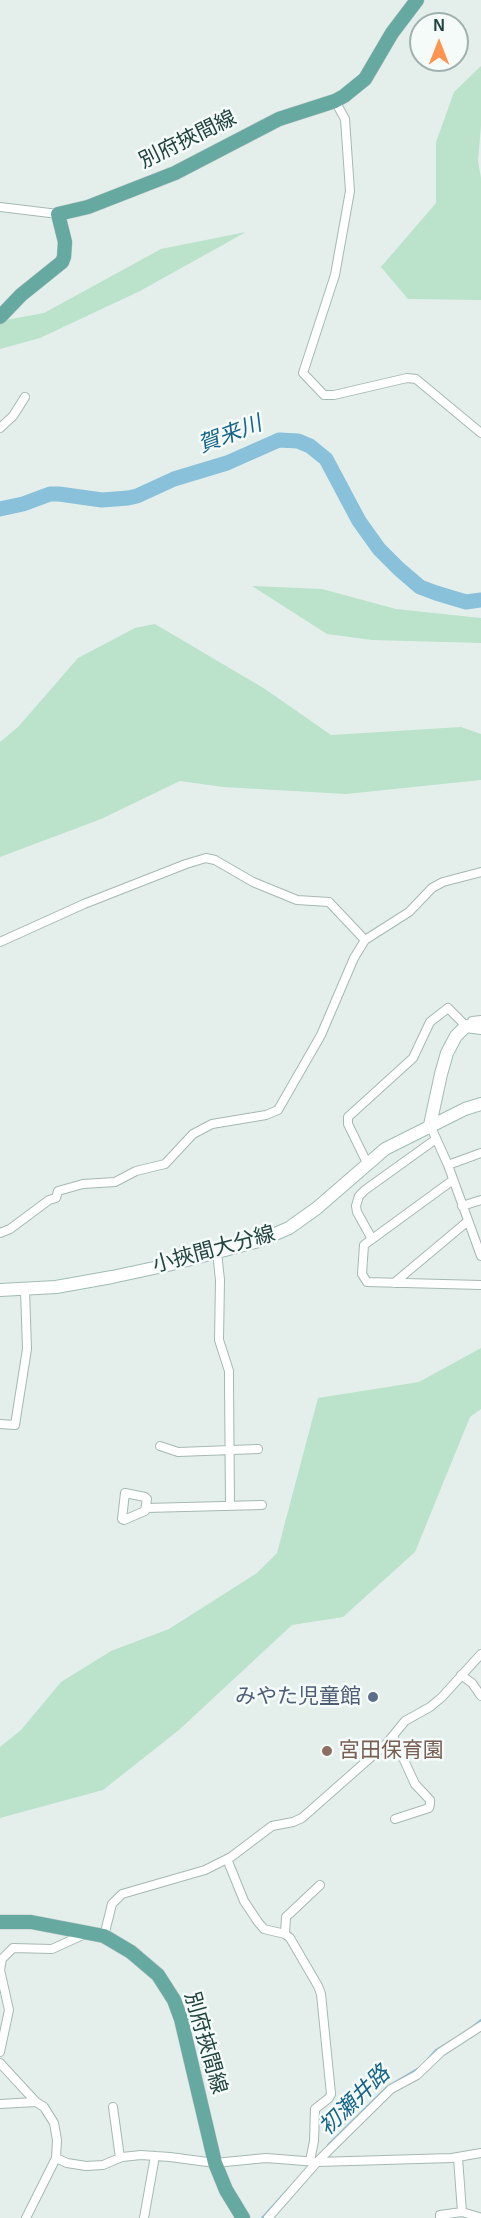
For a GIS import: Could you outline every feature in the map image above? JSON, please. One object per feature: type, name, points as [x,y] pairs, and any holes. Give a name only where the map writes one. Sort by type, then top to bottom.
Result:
[{"type":"main road","name":"別府挾間線","points":[[58,214],[88,207],[175,173],[279,119],[335,101],[365,79],[392,33],[417,0]]},
{"type":"main road","points":[[0,317],[21,295],[62,262],[65,242],[58,214]]},
{"type":"main road","points":[[430,1125],[447,1053],[456,1036],[475,1025]]},
{"type":"main road","name":"小挾間大分線","points":[[0,1290],[56,1287],[112,1277],[259,1241],[289,1228],[317,1208],[385,1149],[430,1125],[481,1104]]},
{"type":"main road","name":"別府挾間線","points":[[0,1922],[31,1922],[104,1936],[146,1962],[158,1975],[174,2000],[185,2034],[215,2163],[226,2190],[243,2218]]},
{"type":"street","points":[[335,101],[345,118],[350,191],[335,275],[303,374],[324,395],[334,395],[407,378],[416,379],[481,433]]},
{"type":"street","points":[[0,207],[58,214]]},
{"type":"street","points":[[0,428],[13,416],[25,397]]},
{"type":"street","points":[[0,942],[84,904],[206,858],[215,860],[253,882],[297,900],[329,902],[365,940]]},
{"type":"street","points":[[0,1233],[10,1229],[49,1200],[56,1198],[58,1191],[82,1184],[115,1182],[136,1172],[165,1164],[193,1134],[212,1124],[266,1115],[278,1110],[321,1035],[354,958],[365,940],[409,912],[438,885],[481,872]]},
{"type":"street","points":[[367,1163],[357,1146],[348,1124],[348,1118],[413,1058],[430,1022],[448,1008],[475,1025]]},
{"type":"street","points":[[430,1125],[480,1249]]},
{"type":"street","points":[[372,1239],[357,1212],[359,1196],[436,1139]]},
{"type":"street","points":[[448,1165],[481,1153]]},
{"type":"street","points":[[453,1180],[363,1245],[362,1274],[367,1282],[481,1285]]},
{"type":"street","points":[[462,1206],[481,1200]]},
{"type":"street","points":[[394,1283],[468,1221]]},
{"type":"street","points":[[217,1252],[220,1280],[219,1340],[228,1371],[230,1505]]},
{"type":"street","points":[[0,1424],[15,1425],[27,1349],[25,1290]]},
{"type":"street","points":[[160,1446],[178,1452],[258,1449]]},
{"type":"street","points":[[146,1508],[262,1504]]},
{"type":"street","points":[[104,1936],[112,1904],[122,1894],[205,1870],[227,1859],[272,1826],[302,1818],[393,1736],[405,1721],[437,1702],[481,1654]]},
{"type":"street","points":[[461,1675],[472,1683],[481,1696]]},
{"type":"street","points":[[393,1736],[415,1784],[430,1800],[429,1808],[395,1819]]},
{"type":"street","points":[[227,1859],[244,1901],[260,1926],[285,1935],[292,1941],[318,1986],[331,2094],[315,2109],[314,2161]]},
{"type":"street","points":[[285,1935],[286,1917],[320,1885]]},
{"type":"street","points":[[0,2052],[9,2010],[0,1970],[2,1959],[13,1948],[52,1949],[88,1932]]},
{"type":"street","points":[[268,2218],[314,2161],[391,2089],[417,2075],[441,2052],[481,2026]]},
{"type":"street","points":[[0,2063],[36,2102],[44,2107],[54,2123],[57,2140],[56,2158],[27,2218]]},
{"type":"street","points":[[0,2104],[36,2102]]},
{"type":"street","points":[[113,2107],[120,2158]]},
{"type":"street","points":[[56,2158],[67,2163],[86,2166],[103,2165],[120,2158],[155,2156],[215,2163],[266,2158],[314,2161],[458,2158],[481,2153]]},
{"type":"street","points":[[144,2218],[155,2156]]},
{"type":"street","points":[[458,2158],[462,2212]]},
{"type":"street","points":[[440,2218],[440,2215],[462,2212],[479,2217]]},
{"type":"green space","points":[[481,66],[481,126],[478,161],[481,178],[481,300],[408,299],[381,267],[436,203],[436,142],[454,92]]},
{"type":"green space","points":[[246,232],[140,291],[40,338],[0,349],[0,321],[44,313],[161,249]]},
{"type":"green space","points":[[252,586],[322,589],[396,609],[481,618],[481,643],[372,640],[327,634]]},
{"type":"green space","points":[[155,624],[265,689],[331,735],[461,727],[481,734],[481,780],[346,794],[223,787],[180,781],[101,819],[0,857],[0,742],[18,727],[78,658],[135,628]]},
{"type":"green space","points":[[481,1348],[481,1409],[470,1417],[415,1552],[343,1617],[292,1625],[179,1730],[103,1790],[0,1818],[0,1747],[21,1730],[61,1682],[111,1651],[169,1629],[257,1573],[277,1553],[318,1398],[419,1382]]},
{"type":"waterway","name":"賀来川","points":[[0,509],[23,504],[50,494],[102,500],[137,496],[174,479],[227,463],[279,440],[298,441],[310,446],[326,459],[359,521],[379,549],[399,569],[420,587],[466,602],[481,600]]},
{"type":"waterway","name":"初瀬井路","points":[[471,2028],[481,2020]]},
{"type":"waterway","name":"初瀬井路","points":[[428,2059],[436,2050],[451,2041]]},
{"type":"waterway","name":"初瀬井路","points":[[328,2145],[387,2087],[417,2069]]},
{"type":"waterway","name":"初瀬井路","points":[[262,2218],[290,2187]]},
{"type":"place","name":"みやた児童館","points":[[373,1697]]},
{"type":"place","name":"宮田保育園","points":[[327,1751]]}]
